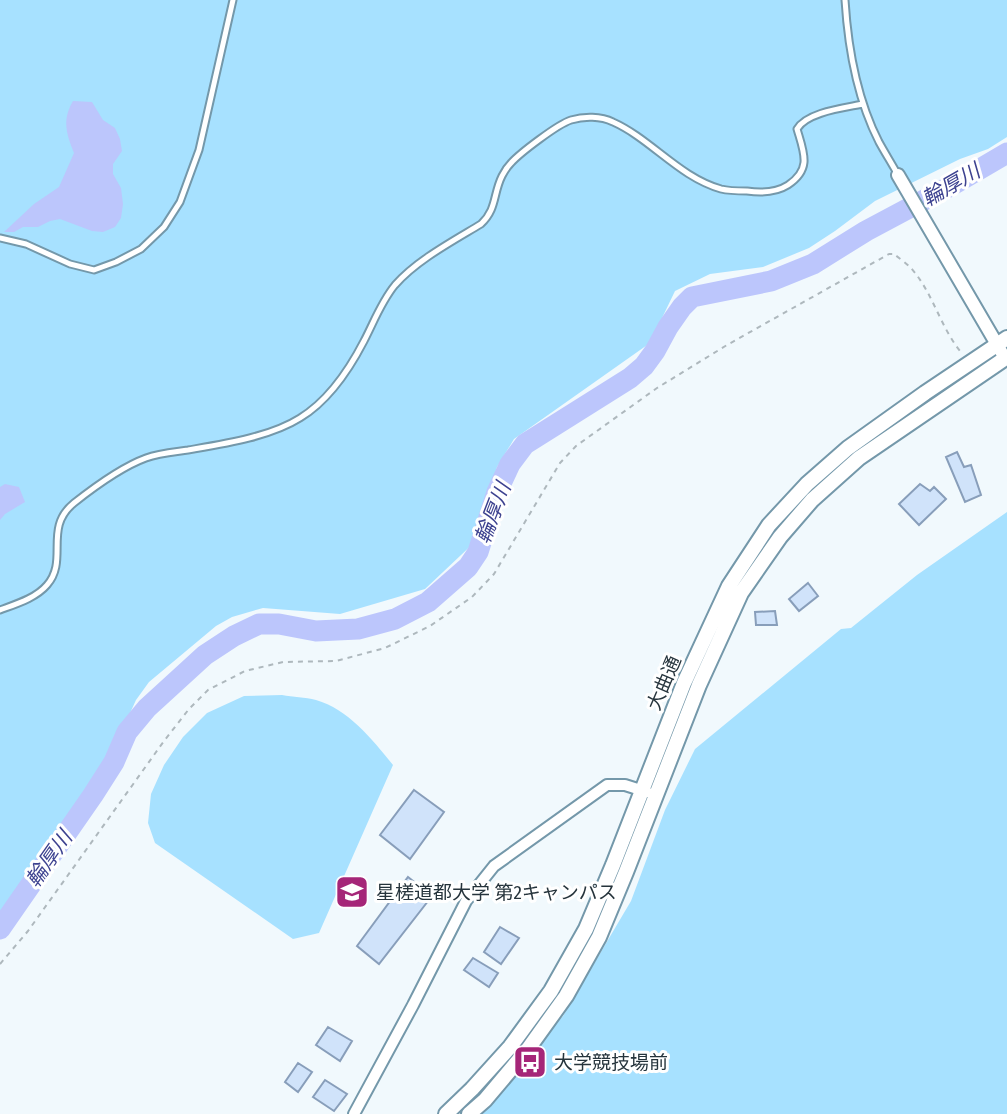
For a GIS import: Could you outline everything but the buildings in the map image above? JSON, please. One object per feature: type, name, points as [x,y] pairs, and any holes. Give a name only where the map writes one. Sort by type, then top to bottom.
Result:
[{"type":"main road","name":"大曲通","points":[[446,1114],[472,1090],[510,1047],[551,991],[586,929],[684,683],[729,586],[769,526],[807,484],[848,448],[1002,341]]},
{"type":"main road","name":"大曲通","points":[[469,1114],[485,1100],[528,1049],[566,996],[599,936],[699,685],[741,593],[780,537],[812,500],[859,458],[1006,358]]},
{"type":"street","points":[[898,175],[1002,341],[1006,358]]},
{"type":"street","points":[[354,1114],[466,901],[494,866],[607,785],[625,785],[656,795]]},
{"type":"lane","points":[[0,238],[26,244],[70,264],[94,270],[141,249],[164,227],[180,202],[200,150],[233,0]]},
{"type":"lane","points":[[845,0],[847,37],[863,104],[878,141],[898,175]]},
{"type":"lane","points":[[0,610],[34,596],[46,587],[55,572],[57,526],[72,505],[103,482],[146,458],[240,441],[286,426],[316,406],[332,390],[364,342],[395,285],[413,268],[481,224],[489,216],[499,184],[510,164],[550,132],[570,120],[598,117],[612,121],[688,174],[721,189],[756,192],[781,190],[804,169],[803,148],[797,129],[802,121],[863,104]]},
{"type":"path","points":[[0,964],[28,932],[164,741],[208,690],[245,671],[270,665],[283,662],[336,661],[386,648],[430,626],[472,597],[494,575],[560,463],[576,446],[657,388],[727,345],[889,254],[894,254],[911,267],[954,344],[970,363]]},
{"type":"shaded area","points":[[0,0],[1007,0],[1007,137],[988,149],[960,159],[875,201],[809,248],[763,267],[710,274],[675,291],[650,343],[514,439],[497,467],[478,539],[425,589],[340,614],[263,608],[232,617],[216,626],[149,682],[136,700],[100,779],[60,834],[0,929]]},
{"type":"shaded area","points":[[73,101],[92,102],[103,120],[115,128],[120,139],[122,151],[113,164],[113,174],[121,188],[121,218],[115,227],[103,232],[92,231],[60,219],[38,227],[23,227],[14,232],[4,232],[34,204],[59,187],[74,153],[66,127],[67,114]]},
{"type":"shaded area","points":[[5,484],[19,487],[25,502],[0,520],[0,487]]},
{"type":"shaded area","points":[[1007,512],[1007,1114],[467,1114],[563,1016],[631,901],[665,810],[695,749],[841,629],[851,628],[917,575]]},
{"type":"shaded area","points":[[282,695],[316,700],[339,710],[368,736],[393,765],[319,933],[293,939],[155,843],[148,823],[151,794],[164,765],[183,737],[207,713],[244,696]]},
{"type":"waterway","name":"輪厚川","points":[[0,929],[93,795],[114,762],[127,732],[147,708],[205,655],[259,624],[279,624],[316,631],[358,629],[395,619],[428,602],[468,567],[478,552],[497,492],[510,464],[525,444],[630,378],[644,366],[668,327],[692,297],[771,281],[813,264],[866,231],[1007,153]]},
{"type":"place","name":"星槎道都大学 第2キャンパス","points":[[352,892]]},
{"type":"place","name":"大学競技場前","points":[[530,1062]]}]
